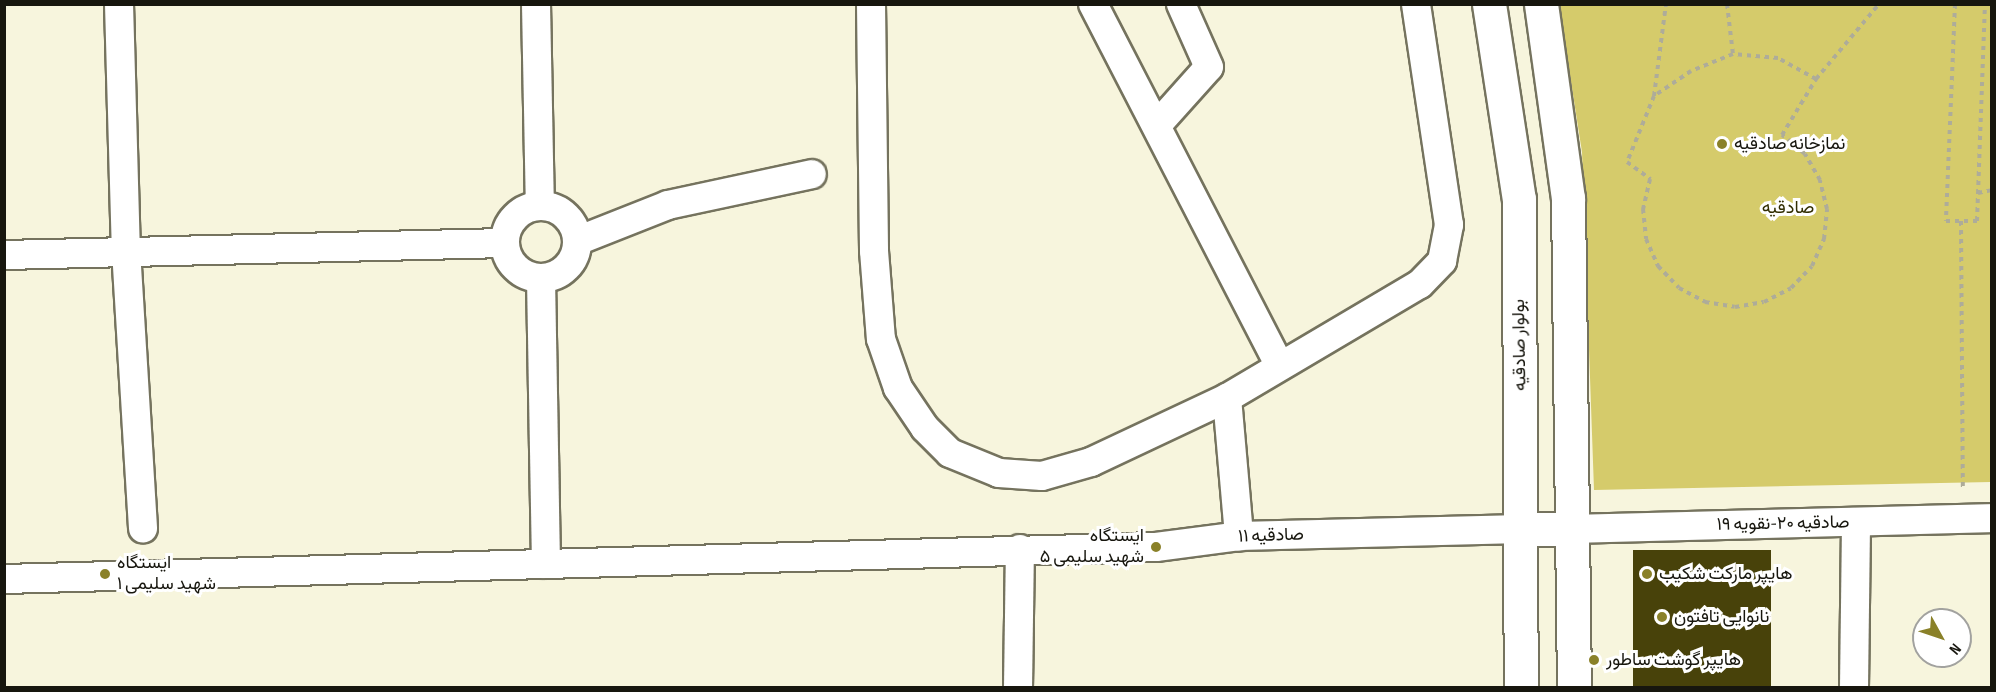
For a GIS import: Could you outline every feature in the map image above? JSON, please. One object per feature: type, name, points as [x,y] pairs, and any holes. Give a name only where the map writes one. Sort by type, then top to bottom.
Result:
[{"type":"main road","name":"بولوار صادقیه","points":[[1489,4],[1519,199],[1521,687]]},
{"type":"main road","points":[[1541,4],[1568,198],[1575,529],[1575,687]]},
{"type":"main road","points":[[1522,529],[1575,529]]},
{"type":"street","points":[[119,4],[126,250],[143,528]]},
{"type":"street","points":[[537,4],[540,205]]},
{"type":"street","points":[[871,4],[874,251],[881,339],[898,387],[925,428],[950,453],[999,473],[1042,476],[1091,462],[1227,398],[1279,364],[1420,284],[1442,261],[1449,225],[1416,4]]},
{"type":"street","points":[[1093,4],[1158,124],[1279,364]]},
{"type":"street","points":[[1158,124],[1209,67],[1181,4]]},
{"type":"street","points":[[577,241],[668,205],[812,174]]},
{"type":"street","points":[[540,205],[566,215],[577,241],[567,267],[542,278],[515,269],[504,243],[514,217],[540,205]]},
{"type":"street","points":[[4,255],[126,250],[504,243]]},
{"type":"street","points":[[542,278],[546,564]]},
{"type":"street","points":[[1227,398],[1239,536]]},
{"type":"street","name":"صادقیه ۲۰-نقویه ۱۹","points":[[1575,529],[1992,518]]},
{"type":"street","points":[[1854,687],[1856,522]]},
{"type":"street","name":"صادقیه ۱۱","points":[[4,579],[1156,547],[1239,536],[1522,529]]},
{"type":"street","points":[[1017,687],[1020,549]]},
{"type":"path","points":[[1666,4],[1654,96],[1627,162],[1650,179],[1643,209],[1646,239],[1658,266],[1679,288],[1705,302],[1735,307],[1764,302],[1791,288],[1812,266],[1824,238],[1827,209],[1820,180],[1805,154],[1782,135],[1816,79],[1879,4]]},
{"type":"path","points":[[1727,4],[1733,54]]},
{"type":"path","points":[[1955,4],[1946,221],[1977,221],[1985,4]]},
{"type":"path","points":[[1654,96],[1691,71],[1733,54],[1778,58],[1816,79]]},
{"type":"path","points":[[1978,193],[1992,190]]},
{"type":"path","points":[[1961,221],[1963,519]]},
{"type":"green space","name":"صادقیه","points":[[1559,5],[1991,5],[1991,482],[1594,490],[1582,152]]},
{"type":"building","points":[[1633,550],[1771,550],[1771,688],[1633,688]]},
{"type":"place","name":"نمازخانه صادقیه","points":[[1722,144]]},
{"type":"place","name":"ایستگاه شهید سلیمی ۵","points":[[1156,547]]},
{"type":"place","name":"ایستگاه شهید سلیمی ۱","points":[[105,574]]},
{"type":"place","name":"هایپر مارکت شکیب","points":[[1647,574]]},
{"type":"place","name":"نانوایی تافتون","points":[[1662,617]]},
{"type":"place","name":"هایپر گوشت ساطور","points":[[1594,660]]}]
